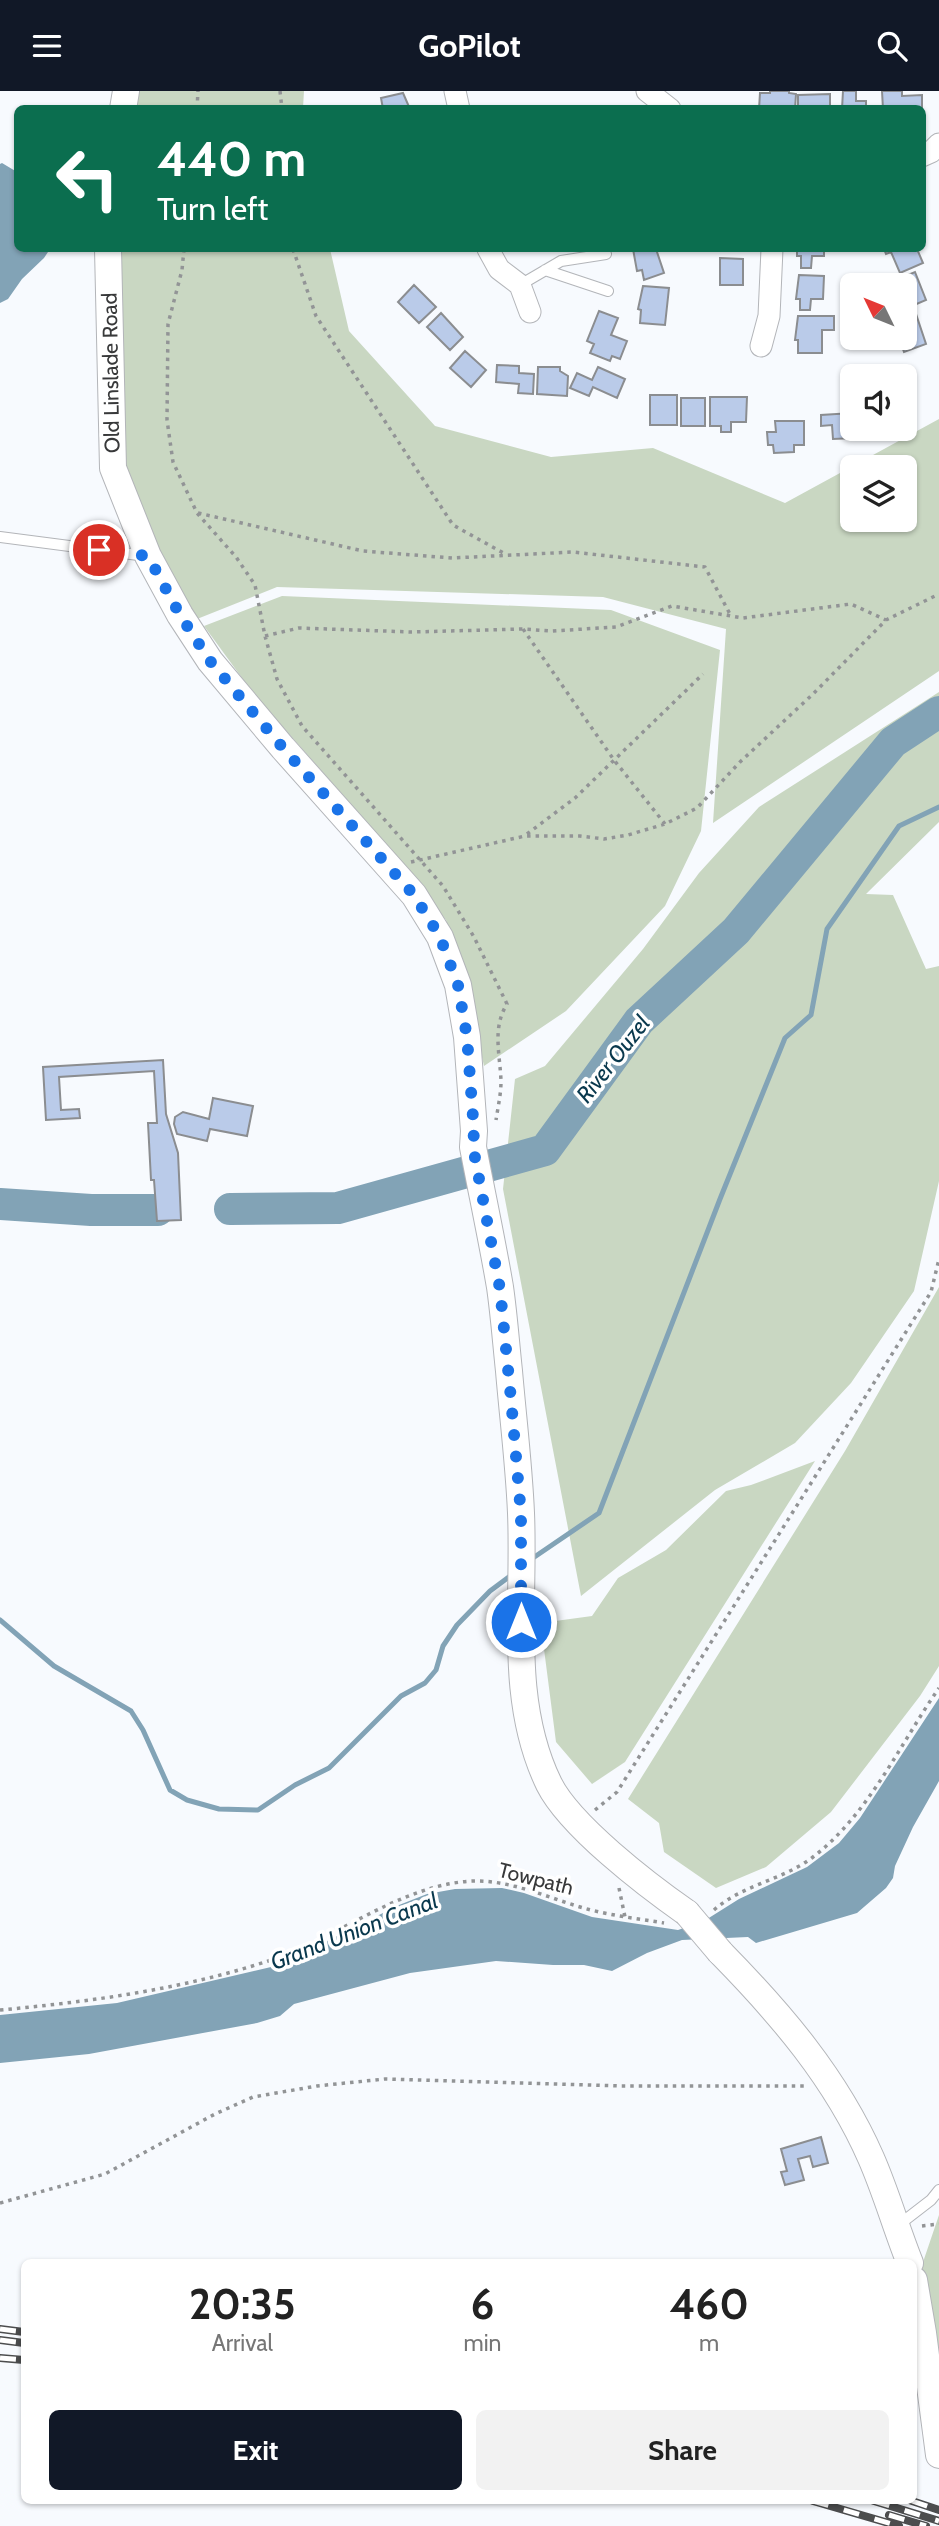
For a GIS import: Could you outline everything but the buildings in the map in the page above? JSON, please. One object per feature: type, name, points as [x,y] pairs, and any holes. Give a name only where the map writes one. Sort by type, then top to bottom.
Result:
[{"type":"street","points":[[647,91],[665,105]]},
{"type":"street","name":"Old Linslade Road","points":[[108,252],[113,468],[148,556],[180,615],[210,661],[283,748],[414,895],[440,937],[458,985],[467,1037],[473,1147],[500,1289],[521,1514],[524,1703],[533,1748],[550,1786],[564,1808],[617,1858],[689,1918],[761,1994],[832,2086]]},
{"type":"street","points":[[490,252],[499,269],[520,285],[530,312]]},
{"type":"street","points":[[761,346],[769,316],[772,252]]},
{"type":"street","points":[[832,2086],[871,2158],[908,2259]]},
{"type":"street","points":[[917,2298],[939,2455]]},
{"type":"lane","points":[[520,285],[561,261],[607,254]]},
{"type":"lane","points":[[545,270],[608,291]]},
{"type":"lane","points":[[0,537],[148,556]]},
{"type":"lane","points":[[895,2227],[939,2190]]},
{"type":"path","points":[[184,252],[182,270],[168,324],[167,420],[173,462],[197,513],[236,557],[255,585],[276,679],[302,726],[421,859],[525,836],[580,835],[604,839],[666,824],[697,809],[740,762],[813,694],[886,620],[939,594]]},
{"type":"path","points":[[294,252],[316,316],[453,525],[509,556]]},
{"type":"path","points":[[197,513],[363,551],[452,558],[572,552],[705,567],[730,616]]},
{"type":"path","points":[[265,636],[299,628],[412,632],[523,629],[552,631],[616,627],[672,606],[743,618],[851,604],[886,620]]},
{"type":"path","points":[[523,629],[614,759],[666,824]]},
{"type":"path","points":[[525,836],[575,798],[703,674]]},
{"type":"path","points":[[579,1823],[617,1792],[931,1293],[939,1259]]},
{"type":"path","points":[[689,1918],[784,1874],[812,1857],[840,1833],[888,1767],[939,1688]]},
{"type":"path","name":"Towpath","points":[[0,2010],[98,1999],[246,1969],[295,1952],[420,1892],[449,1884],[475,1881],[505,1884],[589,1910],[689,1918]]},
{"type":"path","points":[[0,2203],[105,2174],[215,2114],[253,2098],[317,2086],[385,2079],[621,2086],[832,2086]]},
{"type":"green space","points":[[130,91],[304,91],[303,105],[128,105]]},
{"type":"green space","points":[[112,252],[331,252],[349,331],[435,426],[551,457],[653,448],[785,503],[840,473],[840,532],[917,532],[917,455],[873,455],[899,441],[917,441],[917,431],[939,419],[939,671],[713,823],[726,629],[603,597],[277,587],[192,621],[118,466]]},
{"type":"green space","points":[[282,596],[611,610],[720,650],[701,831],[665,906],[566,1011],[484,1066],[468,994],[446,920],[370,826],[253,693],[204,626]]},
{"type":"green space","points":[[939,692],[939,822],[866,894],[893,895],[926,969],[939,966],[939,1181],[914,1291],[851,1383],[795,1443],[715,1490],[581,1596],[503,1189],[515,1079],[545,1066],[643,949],[699,873],[759,807]]},
{"type":"green space","points":[[939,1287],[939,1666],[920,1696],[831,1812],[766,1867],[716,1888],[664,1852],[659,1823],[628,1799],[845,1451]]},
{"type":"green space","points":[[815,1461],[625,1762],[592,1784],[556,1742],[544,1649],[548,1622],[592,1616],[618,1578],[666,1550],[726,1491],[751,1485]]},
{"type":"green space","points":[[939,2215],[939,2360],[931,2301],[921,2268]]},
{"type":"water","points":[[0,164],[14,170],[14,252],[48,252],[22,279],[8,299],[0,303]]},
{"type":"water","name":"Grand Union Canal","points":[[939,1698],[939,1781],[913,1827],[895,1866],[893,1878],[886,1888],[857,1913],[756,1943],[748,1937],[682,1940],[647,1953],[612,1971],[584,1965],[496,1961],[410,1973],[294,2004],[280,2016],[257,2023],[89,2054],[0,2063],[0,2015],[117,2003],[271,1967],[427,1894],[455,1889],[502,1888],[592,1917],[678,1930],[704,1921],[739,1899],[807,1867],[839,1843],[860,1818]]},
{"type":"waterway","name":"River Ouzel","points":[[230,1209],[338,1208],[545,1150],[639,1021],[736,931],[893,742],[939,712]]},
{"type":"waterway","points":[[530,1560],[599,1513],[785,1038],[811,1015],[827,929],[899,826],[939,807]]},
{"type":"waterway","name":"River Ouzel","points":[[0,1204],[91,1210],[158,1210]]},
{"type":"waterway","points":[[0,1620],[54,1666],[131,1711],[143,1730],[170,1790],[187,1800],[219,1809],[258,1810],[295,1785],[329,1768],[401,1696],[425,1683],[436,1670],[443,1646],[457,1625],[490,1591],[514,1573]]},
{"type":"railway","points":[[0,2329],[21,2332]]},
{"type":"railway","points":[[0,2340],[21,2343]]},
{"type":"railway","points":[[0,2358],[21,2360]]},
{"type":"railway","points":[[917,2503],[939,2510]]},
{"type":"railway","points":[[823,2504],[899,2526]]},
{"type":"railway","points":[[884,2504],[939,2521]]},
{"type":"railway","points":[[889,2515],[926,2526]]},
{"type":"route","points":[[99,550],[148,556],[180,615],[210,661],[283,748],[414,895],[440,937],[458,985],[467,1037],[473,1147],[500,1289],[521,1514],[521,1622]]}]
